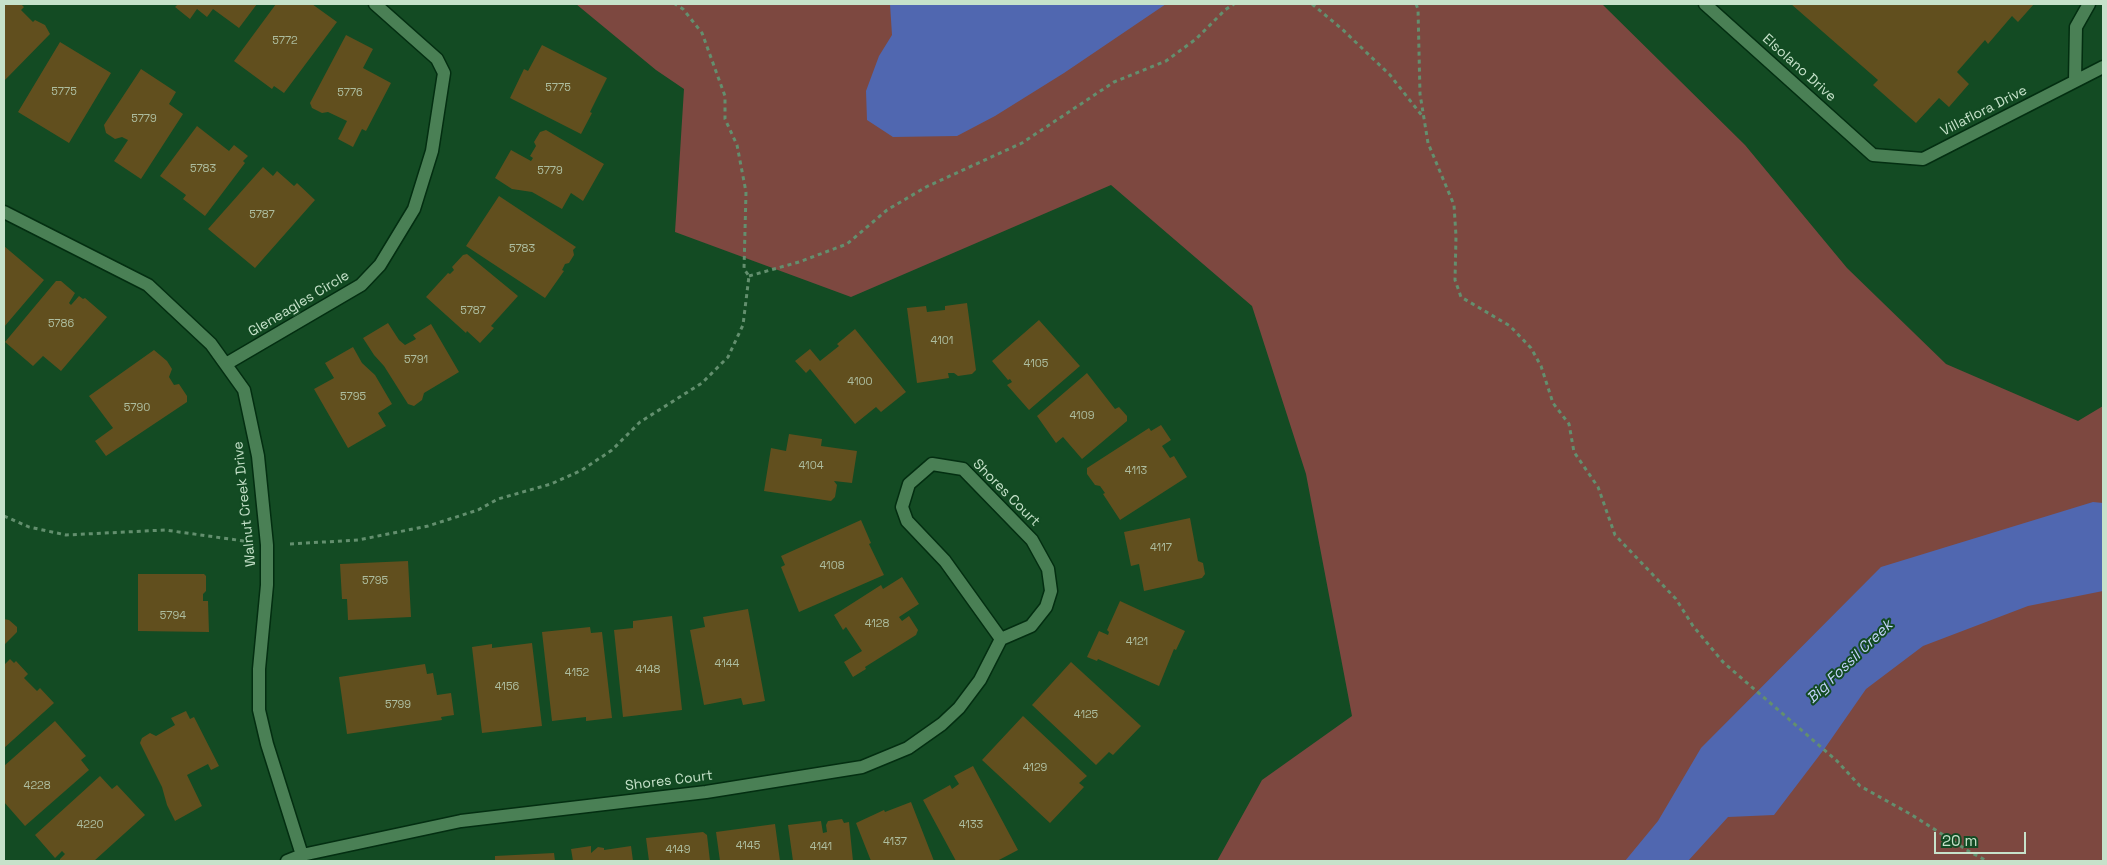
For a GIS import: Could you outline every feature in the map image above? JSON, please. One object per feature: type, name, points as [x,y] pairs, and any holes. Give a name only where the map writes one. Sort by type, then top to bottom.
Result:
[{"type":"street","name":"Gleneagles Circle","points":[[226,364],[361,285],[380,265],[414,209],[432,152],[444,73],[437,60],[376,4]]},
{"type":"street","name":"Elsolano Drive","points":[[1705,4],[1873,155]]},
{"type":"street","points":[[2075,81],[2076,27],[2089,4]]},
{"type":"street","name":"Villaflora Drive","points":[[1873,155],[1923,159],[2103,67]]},
{"type":"street","name":"Walnut Creek Drive","points":[[4,212],[148,285],[211,344],[244,390],[258,456],[267,545],[267,585],[259,669],[259,710],[267,744],[302,854]]},
{"type":"street","name":"Shores Court","points":[[287,861],[302,854],[461,821],[706,792],[862,767],[908,748],[942,724],[959,708],[980,680],[1002,639],[1031,626],[1046,607],[1051,591],[1048,569],[1032,540],[963,469],[932,464],[908,484],[902,507],[907,521],[945,561],[1002,639]]},
{"type":"path","points":[[4,516],[29,528],[66,535],[165,530],[267,545],[358,540],[428,526],[478,510],[498,499],[551,484],[582,470],[612,450],[640,422],[702,383],[728,356],[743,325],[749,276],[744,269],[746,192],[737,145],[725,119],[725,96],[702,33],[683,10],[675,4]]},
{"type":"path","points":[[749,276],[799,262],[847,244],[887,210],[926,187],[1022,143],[1114,82],[1166,61],[1196,38],[1225,10],[1234,4]]},
{"type":"path","points":[[1312,4],[1342,28],[1390,75],[1424,118]]},
{"type":"path","points":[[1416,4],[1419,18],[1420,94],[1428,143],[1454,205],[1456,236],[1455,280],[1461,297],[1510,326],[1531,348],[1541,366],[1553,403],[1569,424],[1574,452],[1598,486],[1615,535],[1676,599],[1693,626],[1723,662],[1837,761],[1860,786],[1987,861]]},
{"type":"shaded area","points":[[576,4],[1602,4],[1745,145],[1847,268],[1946,364],[2078,421],[2103,406],[2103,861],[1217,861],[1262,780],[1352,716],[1306,474],[1252,306],[1111,185],[851,297],[675,232],[684,89],[656,70]]},
{"type":"water","points":[[890,4],[1166,4],[1064,73],[995,116],[957,136],[893,137],[867,120],[866,91],[879,56],[892,35]]},
{"type":"water","name":"Big Fossil Creek","points":[[2093,502],[2103,503],[2103,591],[2028,606],[1923,646],[1866,689],[1825,748],[1774,815],[1728,817],[1688,861],[1625,861],[1658,821],[1701,748],[1881,567]]},
{"type":"building","points":[[4,4],[21,4],[24,7],[21,10],[33,22],[35,20],[45,25],[50,34],[4,81]]},
{"type":"building","points":[[178,4],[257,4],[239,28],[213,9],[207,17],[197,9],[190,19],[175,7]]},
{"type":"building","points":[[276,4],[312,4],[337,22],[284,93],[274,86],[272,89],[234,61]]},
{"type":"building","points":[[1791,4],[2034,4],[2018,22],[2012,16],[1988,44],[1985,40],[1957,72],[1969,84],[1949,107],[1939,98],[1916,123],[1873,85],[1878,80]]},
{"type":"building","points":[[346,35],[373,49],[363,68],[391,83],[366,131],[362,129],[353,147],[338,139],[347,121],[328,112],[322,113],[312,108],[310,103]]},
{"type":"building","points":[[60,42],[111,73],[69,143],[18,112]]},
{"type":"building","points":[[542,45],[607,78],[581,134],[510,98],[524,69],[528,71]]},
{"type":"building","points":[[141,69],[176,92],[169,104],[183,114],[141,179],[114,161],[128,140],[122,137],[115,139],[106,133],[104,125]]},
{"type":"building","points":[[197,126],[229,151],[234,145],[248,156],[243,161],[245,163],[205,216],[183,199],[186,195],[160,176]]},
{"type":"building","points":[[546,130],[604,164],[583,201],[571,193],[562,209],[532,192],[512,189],[495,178],[511,150],[531,161],[533,158],[530,156],[536,146],[534,142],[540,132]]},
{"type":"building","points":[[263,167],[273,176],[277,171],[294,186],[297,183],[315,200],[255,268],[208,229]]},
{"type":"building","points":[[499,196],[576,247],[573,250],[574,255],[569,263],[565,264],[562,270],[564,271],[545,298],[466,246]]},
{"type":"building","points":[[4,246],[44,280],[4,327]]},
{"type":"building","points":[[467,254],[518,296],[491,326],[494,328],[480,343],[426,297],[448,273],[450,274],[454,270],[452,267],[463,255]]},
{"type":"building","points":[[56,281],[61,281],[75,293],[69,303],[71,305],[79,296],[83,299],[85,298],[107,317],[61,371],[43,356],[33,366],[5,342]]},
{"type":"building","points":[[967,303],[976,370],[972,374],[958,376],[954,373],[948,373],[949,378],[917,383],[907,308],[926,306],[927,312],[945,310],[945,306]]},
{"type":"building","points":[[1039,320],[1080,366],[1029,410],[1007,385],[1012,382],[1010,379],[1008,380],[992,361]]},
{"type":"building","points":[[388,323],[399,340],[405,345],[416,339],[413,335],[431,324],[459,372],[424,393],[422,400],[414,406],[408,404],[384,366],[363,338]]},
{"type":"building","points":[[855,329],[906,392],[881,412],[876,407],[855,424],[810,369],[806,373],[795,361],[810,349],[820,361],[839,346],[837,344]]},
{"type":"building","points":[[353,347],[362,363],[375,375],[392,404],[378,413],[386,426],[348,448],[314,389],[334,378],[325,363]]},
{"type":"building","points":[[154,350],[167,361],[172,369],[169,377],[174,385],[179,384],[187,396],[187,402],[106,456],[95,441],[113,428],[89,396]]},
{"type":"building","points":[[1087,373],[1115,409],[1119,407],[1127,416],[1127,421],[1082,459],[1063,437],[1056,443],[1037,416]]},
{"type":"building","points":[[1161,425],[1171,440],[1162,446],[1170,458],[1174,456],[1187,477],[1120,520],[1100,486],[1095,485],[1087,474],[1087,468],[1149,428],[1151,431]]},
{"type":"building","points":[[789,434],[822,439],[821,446],[857,451],[852,483],[834,481],[837,485],[835,497],[831,501],[764,491],[771,448],[786,451]]},
{"type":"building","points":[[1190,518],[1198,561],[1203,563],[1205,574],[1202,578],[1144,591],[1139,564],[1131,566],[1124,532]]},
{"type":"building","points":[[861,520],[871,543],[869,544],[884,575],[799,612],[781,567],[785,565],[781,556]]},
{"type":"building","points":[[408,561],[411,617],[348,620],[347,599],[342,599],[340,564]]},
{"type":"building","points":[[138,574],[204,574],[206,576],[206,591],[203,594],[203,601],[208,601],[209,632],[138,631]]},
{"type":"building","points":[[902,577],[919,604],[899,617],[902,621],[909,616],[918,630],[916,635],[865,667],[866,669],[853,677],[844,662],[862,651],[846,627],[843,630],[834,615],[881,585],[883,589]]},
{"type":"building","points":[[1120,601],[1185,631],[1176,650],[1174,649],[1159,686],[1098,659],[1097,661],[1087,657],[1099,631],[1108,635],[1109,632],[1107,630]]},
{"type":"building","points":[[748,609],[765,701],[743,705],[741,698],[704,705],[690,630],[705,627],[703,617]]},
{"type":"building","points":[[672,616],[682,710],[623,717],[614,630],[633,628],[633,621]]},
{"type":"building","points":[[4,619],[9,620],[17,627],[17,632],[4,645]]},
{"type":"building","points":[[590,627],[591,633],[602,632],[612,718],[586,721],[586,717],[552,721],[542,632]]},
{"type":"building","points":[[532,643],[542,726],[482,733],[472,647],[492,644],[492,648]]},
{"type":"building","points":[[10,659],[14,663],[16,661],[28,674],[24,678],[37,691],[40,688],[54,703],[4,748],[4,665]]},
{"type":"building","points":[[1071,662],[1141,726],[1113,755],[1109,752],[1096,765],[1032,705]]},
{"type":"building","points":[[425,664],[427,674],[433,673],[437,695],[451,693],[454,715],[441,717],[442,720],[347,734],[339,677]]},
{"type":"building","points":[[186,711],[190,719],[194,717],[219,766],[211,770],[208,764],[187,775],[202,806],[175,821],[167,805],[162,787],[140,743],[142,738],[150,733],[156,736],[175,725],[171,718]]},
{"type":"building","points":[[1023,716],[1087,776],[1079,783],[1084,787],[1050,823],[982,760]]},
{"type":"building","points":[[55,721],[86,756],[81,760],[89,770],[25,826],[4,802],[4,766]]},
{"type":"building","points":[[973,766],[1018,850],[997,861],[956,861],[923,800],[950,785],[952,789],[959,784],[954,776]]},
{"type":"building","points":[[100,776],[112,789],[117,785],[145,815],[94,861],[60,861],[65,854],[62,851],[55,858],[35,835]]},
{"type":"building","points":[[911,802],[934,861],[871,861],[856,823],[884,810],[885,812]]},
{"type":"building","points":[[842,819],[844,823],[849,822],[853,861],[793,861],[788,825],[821,821],[823,833],[827,832],[826,825],[828,821]]},
{"type":"building","points":[[775,824],[780,861],[720,861],[716,832]]},
{"type":"building","points":[[703,832],[707,835],[710,861],[649,861],[646,838]]},
{"type":"building","points":[[591,846],[591,853],[598,847],[604,848],[604,850],[631,846],[633,861],[573,861],[571,849]]},
{"type":"building","points":[[554,853],[555,861],[495,861],[495,856]]}]
